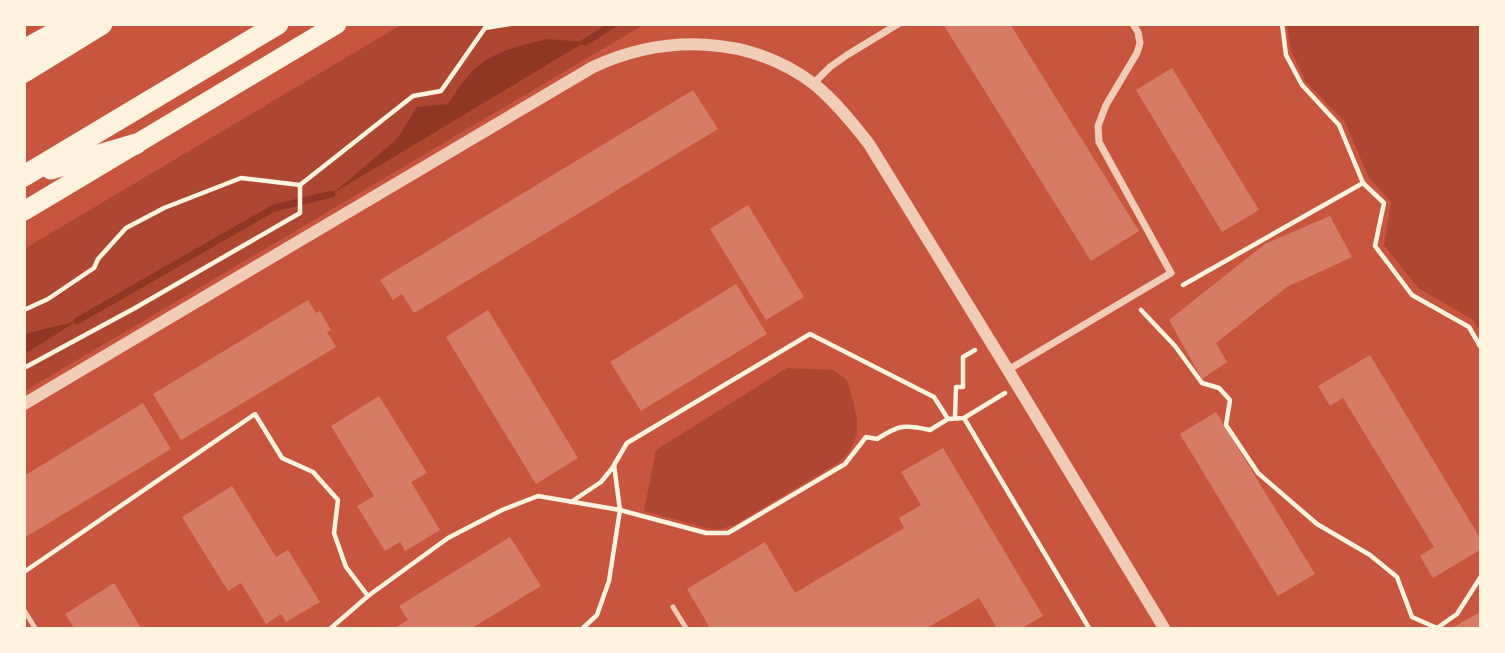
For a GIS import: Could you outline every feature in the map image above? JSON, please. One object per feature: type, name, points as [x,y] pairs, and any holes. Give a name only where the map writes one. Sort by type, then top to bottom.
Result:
[{"type":"highway","points":[[24,50],[71,24]]},
{"type":"highway","points":[[24,72],[102,24]]},
{"type":"highway","points":[[24,176],[278,24]]},
{"type":"highway","points":[[24,211],[337,24]]},
{"type":"highway","points":[[24,176],[136,144]]},
{"type":"street","points":[[813,84],[846,55],[898,24]]},
{"type":"street","points":[[1008,370],[1171,273],[1099,142],[1098,126],[1106,105],[1137,53],[1140,43],[1133,24]]},
{"type":"street","points":[[24,404],[560,85],[610,59],[663,45],[721,46],[772,60],[796,72],[842,111],[869,144],[1164,628]]},
{"type":"lane","points":[[673,607],[686,628]]},
{"type":"lane","points":[[24,610],[35,628]]},
{"type":"path","points":[[24,310],[48,299],[94,268],[98,259],[126,228],[164,208],[241,178],[300,185],[413,96],[441,91],[484,26],[510,24]]},
{"type":"path","points":[[1282,24],[1286,55],[1302,85],[1339,125],[1363,183],[1384,203],[1375,246],[1412,295],[1469,327],[1480,346]]},
{"type":"path","points":[[1213,267],[1363,183]]},
{"type":"path","points":[[24,368],[300,213],[300,185]]},
{"type":"path","points":[[1141,310],[1175,346],[1202,383],[1219,388],[1230,400],[1226,425],[1258,473],[1317,524],[1370,555],[1397,577],[1412,617],[1437,628],[1457,614],[1480,578]]},
{"type":"path","points":[[571,502],[601,482],[627,443],[810,334],[934,397],[948,419]]},
{"type":"path","points":[[955,418],[956,387],[963,387],[964,357]]},
{"type":"path","points":[[24,572],[255,414],[282,458],[313,472],[338,500],[334,533],[346,568],[368,596]]},
{"type":"path","points":[[331,628],[368,596],[448,538],[502,510],[538,496],[620,510],[706,534],[728,533],[845,464],[866,437],[877,439],[894,428],[909,425],[930,430],[948,419],[966,416],[1089,628]]},
{"type":"path","points":[[583,628],[597,615],[609,582],[620,510],[614,465]]},
{"type":"shaded area","points":[[401,25],[643,25],[25,391],[24,249]]},
{"type":"shaded area","points":[[1287,25],[1480,25],[1480,331],[1472,319],[1418,288],[1384,245],[1391,202],[1369,178],[1345,122],[1306,82],[1291,51]]},
{"type":"shaded area","points":[[547,39],[585,42],[332,194],[397,139],[417,107],[448,104],[472,71],[481,64],[501,52]]},
{"type":"shaded area","points":[[77,321],[25,354],[25,334]]},
{"type":"shaded area","points":[[787,368],[833,370],[847,380],[856,414],[856,434],[847,454],[838,463],[734,525],[721,529],[711,529],[644,511],[656,450]]},
{"type":"building","points":[[943,24],[1010,24],[1139,231],[1091,261]]},
{"type":"building","points":[[1172,68],[1259,210],[1222,232],[1136,90]]},
{"type":"building","points":[[693,90],[718,129],[414,313],[402,294],[393,300],[380,280]]},
{"type":"building","points":[[748,205],[804,297],[766,320],[710,229]]},
{"type":"building","points":[[1330,216],[1352,257],[1287,287],[1216,343],[1227,362],[1202,379],[1169,320],[1265,244]]},
{"type":"building","points":[[736,284],[767,334],[641,411],[610,362]]},
{"type":"building","points":[[308,300],[316,313],[320,311],[331,330],[327,332],[336,347],[181,440],[153,394]]},
{"type":"building","points":[[488,310],[578,458],[536,484],[446,337]]},
{"type":"building","points":[[1370,355],[1480,538],[1480,550],[1433,578],[1420,556],[1434,547],[1343,398],[1330,406],[1318,386]]},
{"type":"building","points":[[379,396],[427,473],[411,482],[440,530],[405,551],[400,542],[385,551],[357,506],[374,496],[331,426]]},
{"type":"building","points":[[143,403],[171,449],[24,538],[24,476]]},
{"type":"building","points":[[1216,412],[1315,574],[1278,596],[1180,434]]},
{"type":"building","points":[[943,448],[1043,616],[1022,628],[997,628],[979,598],[927,628],[710,628],[687,589],[765,542],[795,593],[904,528],[899,518],[921,505],[901,472]]},
{"type":"building","points":[[232,486],[276,557],[288,550],[320,602],[286,622],[281,614],[266,624],[241,583],[228,591],[182,517]]},
{"type":"building","points":[[510,537],[541,586],[472,628],[395,628],[408,620],[399,606]]},
{"type":"building","points":[[114,583],[141,628],[74,628],[65,614]]},
{"type":"building","points":[[1480,612],[1480,628],[1452,628]]},
{"type":"waterway","points":[[585,42],[614,24]]},
{"type":"waterway","points":[[77,321],[274,208],[332,194]]}]
